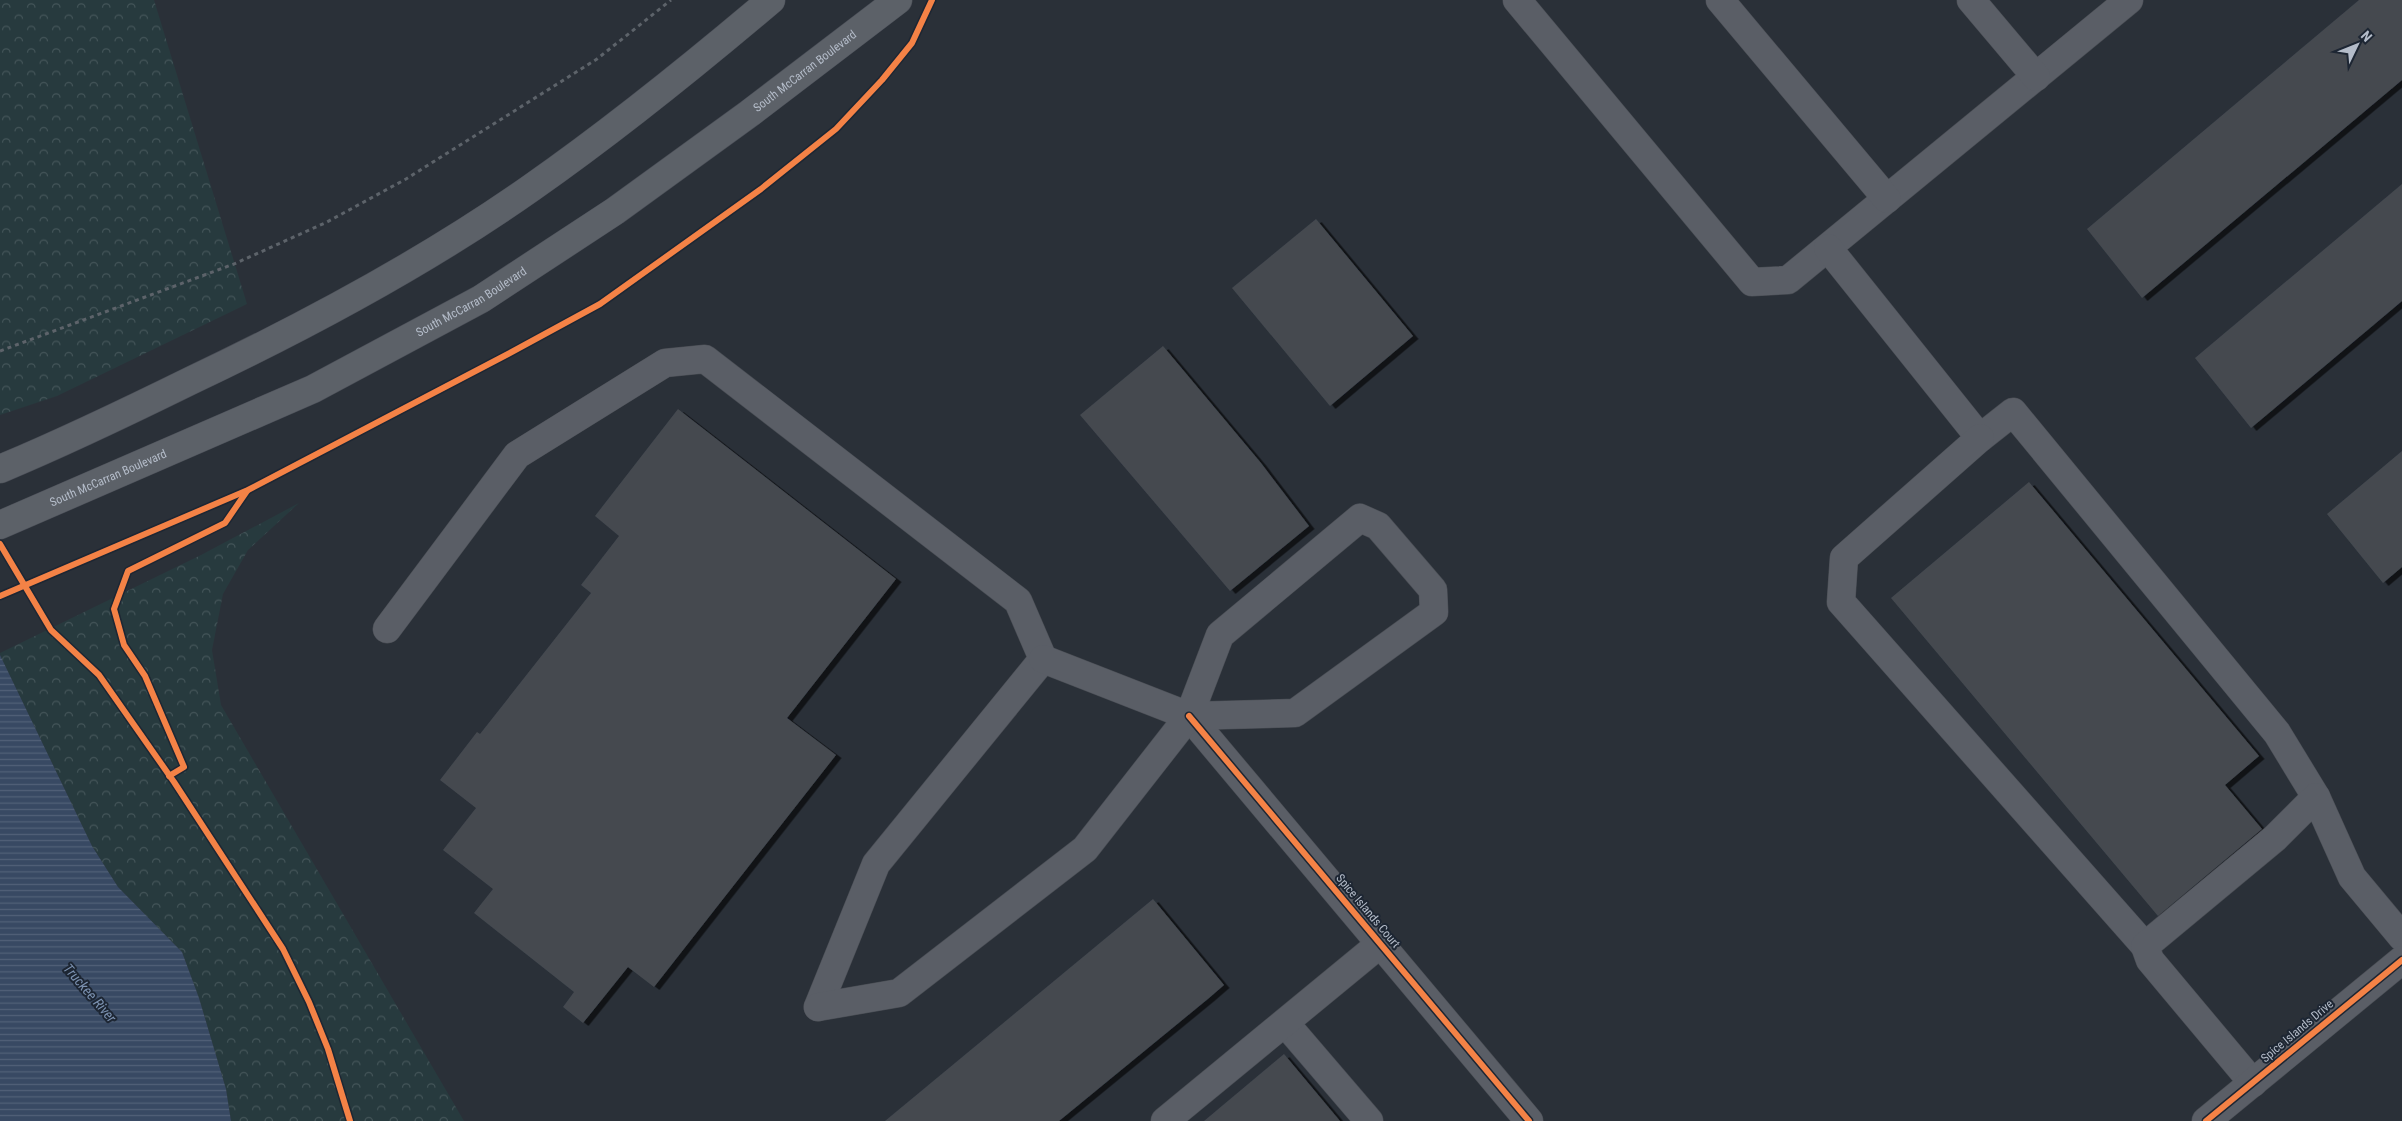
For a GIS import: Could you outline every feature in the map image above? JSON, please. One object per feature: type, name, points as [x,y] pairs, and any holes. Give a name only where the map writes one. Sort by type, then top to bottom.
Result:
[{"type":"main road","points":[[6,466],[69,440],[227,364],[330,311],[425,255],[529,190],[624,121],[771,0]]},
{"type":"main road","name":"South McCarran Boulevard","points":[[0,526],[313,389],[481,299],[615,211],[750,114],[898,0]]},
{"type":"street","points":[[1517,0],[1752,282],[1788,280],[2129,0]]},
{"type":"street","points":[[1720,0],[1887,199]]},
{"type":"street","points":[[1971,0],[2036,77]]},
{"type":"street","points":[[1828,248],[1980,438]]},
{"type":"street","points":[[387,629],[517,455],[665,363],[705,359],[1018,601],[1043,659],[1189,716],[1295,713],[1434,612],[1433,590],[1378,526],[1360,518],[1220,635],[1189,716],[1085,849],[899,993],[818,1008],[876,864],[1043,659]]},
{"type":"street","points":[[2253,1083],[2150,960],[2145,946],[1841,602],[1844,558],[1980,438],[2013,412],[2277,733],[2316,797],[2352,877],[2402,937]]},
{"type":"street","name":"Spice Islands Court","points":[[1189,716],[1380,944],[1521,1118]]},
{"type":"street","points":[[2145,946],[2275,838],[2316,797]]},
{"type":"street","points":[[1165,1121],[1380,944]]},
{"type":"street","name":"Spice Islands Drive","points":[[2206,1121],[2402,960]]},
{"type":"street","points":[[1285,1023],[1369,1121]]},
{"type":"path","points":[[0,351],[234,264],[327,222],[406,179],[597,59],[671,0]]},
{"type":"green space","points":[[0,0],[154,0],[247,304],[57,396],[0,415]]},
{"type":"green space","points":[[299,503],[248,550],[223,594],[212,650],[221,705],[464,1121],[231,1121],[226,1089],[199,998],[182,952],[118,887],[92,846],[0,655],[0,653],[201,555]]},
{"type":"water","name":"Truckee River","points":[[0,655],[92,846],[118,887],[182,952],[199,998],[226,1089],[231,1121],[0,1121]]},
{"type":"building","points":[[2359,0],[2402,0],[2402,80],[2142,298],[2087,229]]},
{"type":"building","points":[[2402,184],[2402,301],[2251,428],[2195,358]]},
{"type":"building","points":[[1316,219],[1413,336],[1330,406],[1232,288]]},
{"type":"building","points":[[1163,346],[1261,463],[1309,526],[1230,591],[1080,415]]},
{"type":"building","points":[[678,409],[896,579],[787,718],[836,755],[654,987],[628,967],[583,1023],[563,1007],[574,992],[474,913],[493,889],[443,850],[476,808],[440,780],[477,732],[480,734],[591,593],[581,585],[619,536],[595,516]]},
{"type":"building","points":[[2402,451],[2402,567],[2383,583],[2327,514]]},
{"type":"building","points":[[2029,482],[2259,756],[2225,785],[2262,829],[2158,916],[1891,598]]},
{"type":"building","points":[[1153,899],[1224,985],[1209,998],[1059,1121],[885,1121]]},
{"type":"building","points":[[1284,1054],[1340,1121],[1204,1121]]},
{"type":"cycle path","points":[[0,596],[248,490],[600,304],[761,189],[836,129],[882,80],[912,43],[932,0]]},
{"type":"cycle path","points":[[169,776],[184,767],[145,676],[124,645],[114,609],[128,571],[225,523],[247,491]]},
{"type":"cycle path","points":[[0,544],[51,630],[99,675],[174,782],[283,949],[309,1002],[328,1049],[350,1121]]},
{"type":"cycle path","points":[[1189,716],[1529,1121]]},
{"type":"cycle path","points":[[2206,1121],[2402,960]]}]
